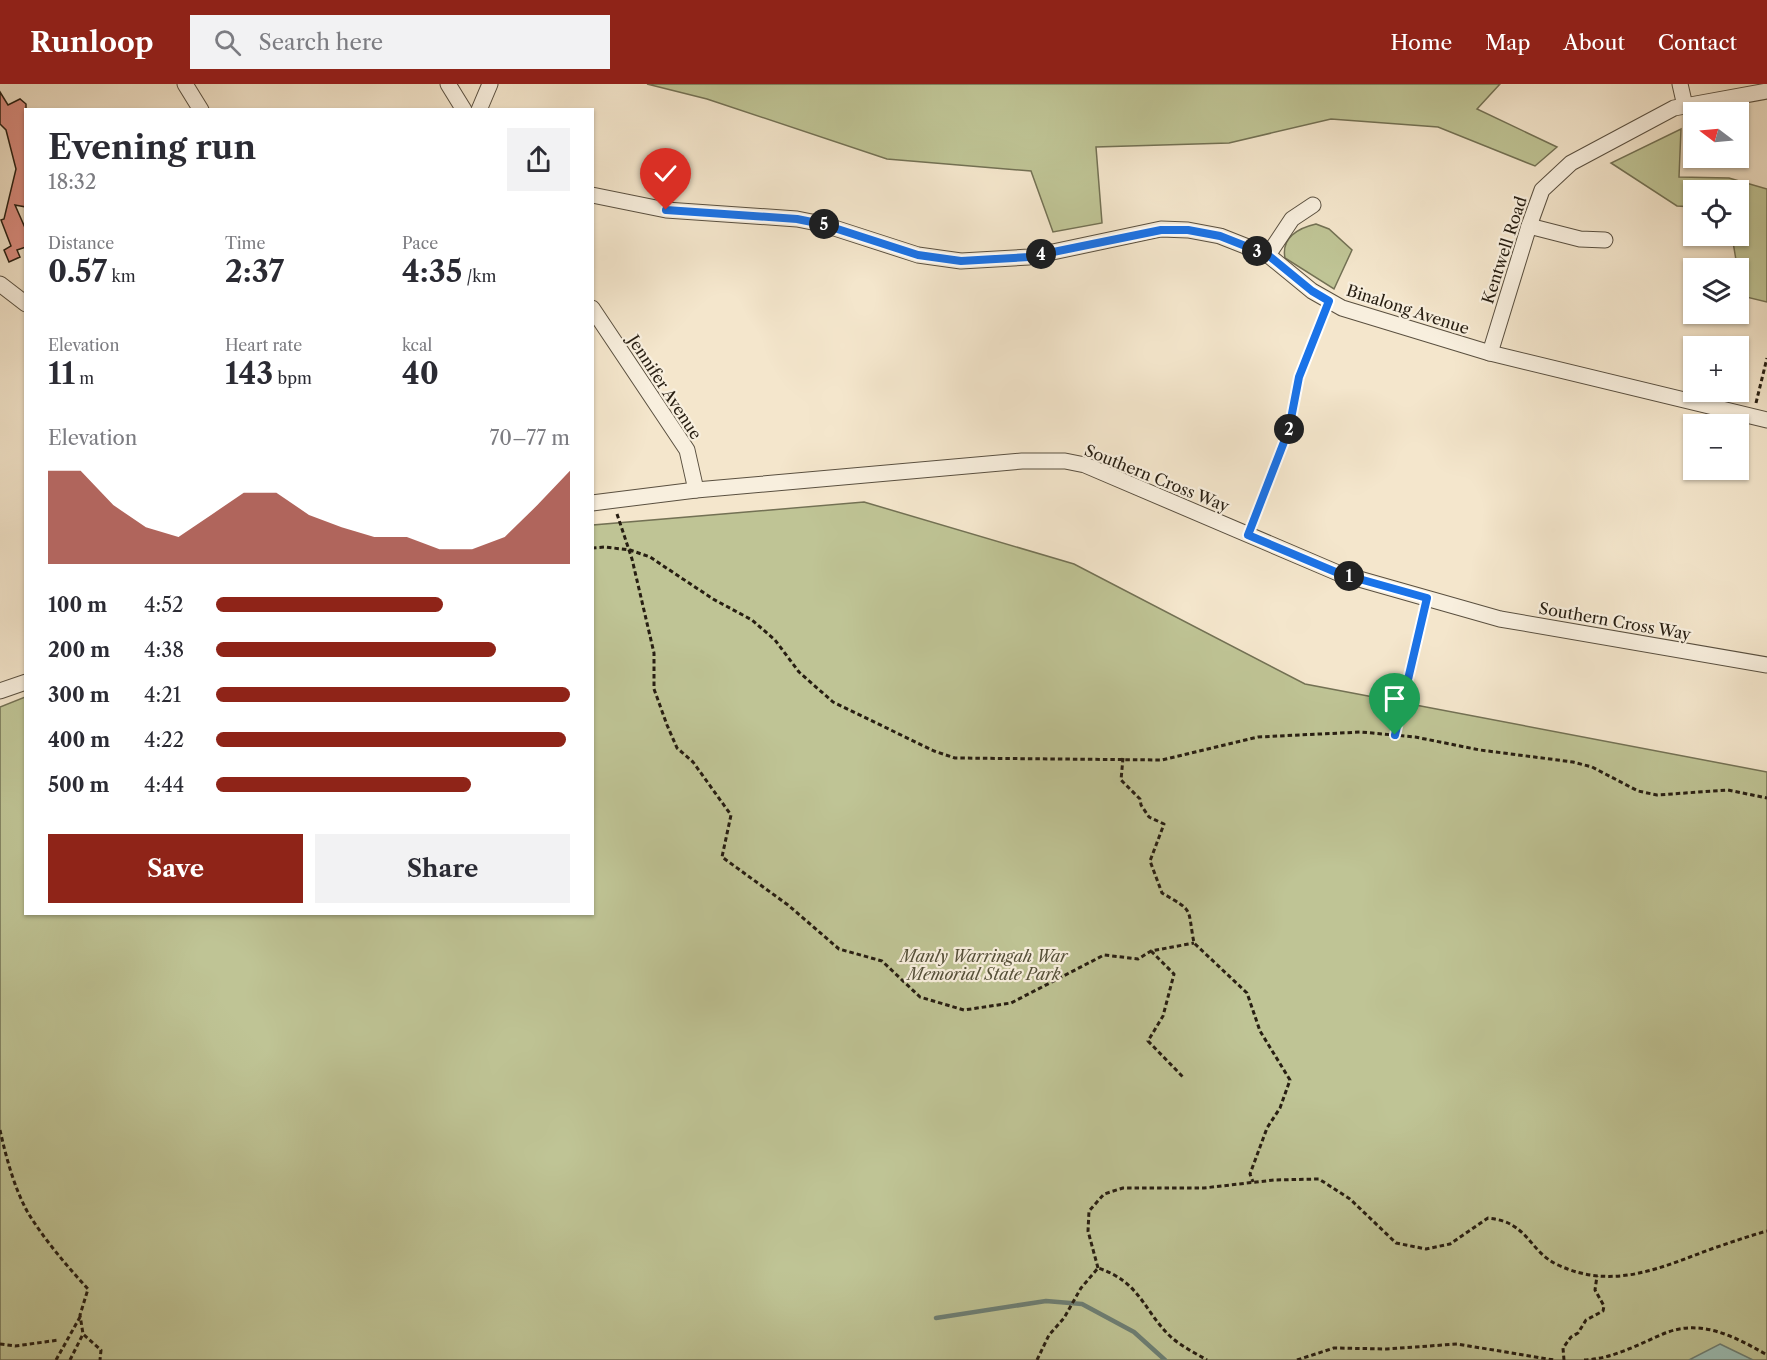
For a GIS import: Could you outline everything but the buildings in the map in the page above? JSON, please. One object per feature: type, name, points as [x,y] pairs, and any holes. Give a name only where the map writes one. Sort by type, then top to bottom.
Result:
[{"type":"street","points":[[184,84],[200,108]]},
{"type":"street","points":[[448,84],[463,108]]},
{"type":"street","points":[[480,108],[490,84]]},
{"type":"street","points":[[1680,84],[1685,102]]},
{"type":"street","name":"Kentwell Road","points":[[1708,102],[1767,91]]},
{"type":"street","name":"Kentwell Road","points":[[1490,353],[1542,190],[1571,163],[1634,128],[1674,108],[1683,106]]},
{"type":"street","name":"Binalong Avenue","points":[[594,195],[666,210],[797,219],[822,224],[918,255],[961,261],[1029,257],[1161,230],[1188,230],[1220,236],[1268,255],[1312,291],[1342,308],[1490,353],[1760,418]]},
{"type":"street","points":[[1268,255],[1292,219],[1313,205]]},
{"type":"street","points":[[1529,226],[1580,239],[1605,240]]},
{"type":"street","points":[[0,284],[24,302]]},
{"type":"street","name":"Jennifer Avenue","points":[[594,311],[687,450],[696,490]]},
{"type":"street","name":"Southern Cross Way","points":[[594,503],[696,490],[1022,461],[1065,461],[1085,465],[1338,573],[1500,619],[1767,665]]},
{"type":"street","points":[[0,691],[24,683]]},
{"type":"path","points":[[1248,535],[1289,429],[1299,377],[1329,301]]},
{"type":"path","points":[[1760,418],[1767,358]]},
{"type":"path","points":[[611,501],[630,550],[654,653],[654,689],[667,725],[677,748],[693,762],[731,815],[722,857],[788,905],[838,949],[882,961],[920,997],[964,1010],[1011,1003],[1104,955],[1138,958],[1151,951],[1194,943]]},
{"type":"path","points":[[594,548],[630,550],[650,557],[713,599],[752,620],[775,640],[799,672],[833,702],[934,751],[956,758],[1162,760],[1258,737],[1361,732],[1415,737],[1480,750],[1573,762],[1592,767],[1638,791],[1657,795],[1728,790],[1767,798]]},
{"type":"path","points":[[1395,735],[1427,598]]},
{"type":"path","points":[[1123,758],[1121,780],[1140,799],[1149,817],[1164,824],[1150,861],[1162,893],[1185,906],[1190,912],[1194,943],[1247,993],[1260,1031],[1290,1080],[1280,1108],[1267,1128],[1250,1174],[1253,1182]]},
{"type":"path","points":[[1151,951],[1174,974],[1163,1016],[1148,1041],[1183,1077]]},
{"type":"path","points":[[0,1130],[6,1157],[27,1210],[71,1271],[88,1289],[80,1315],[56,1360]]},
{"type":"path","points":[[1098,1268],[1088,1231],[1089,1211],[1104,1194],[1123,1188],[1204,1188],[1253,1182],[1319,1179],[1350,1199],[1396,1243],[1426,1250],[1450,1244],[1488,1218],[1504,1219],[1524,1232],[1539,1251],[1557,1265],[1598,1276],[1619,1276],[1658,1270],[1767,1231]]},
{"type":"path","points":[[1037,1360],[1049,1335],[1064,1318],[1081,1288],[1098,1268]]},
{"type":"path","points":[[1098,1268],[1113,1273],[1138,1294],[1171,1336],[1207,1360]]},
{"type":"path","points":[[1564,1360],[1563,1348],[1571,1336],[1578,1333],[1586,1320],[1603,1311],[1604,1306],[1595,1290],[1598,1276]]},
{"type":"path","points":[[70,1360],[83,1334],[80,1315]]},
{"type":"path","points":[[1584,1360],[1596,1360],[1636,1347],[1664,1333],[1687,1327],[1735,1336],[1767,1355]]},
{"type":"path","points":[[83,1334],[101,1350],[100,1360]]},
{"type":"path","points":[[0,1344],[15,1346],[59,1340]]},
{"type":"path","points":[[1297,1360],[1334,1348],[1387,1349],[1457,1344],[1554,1360]]},
{"type":"green space","points":[[647,84],[1500,84],[1477,109],[1557,147],[1535,166],[1438,127],[1331,119],[1229,143],[1096,147],[1102,223],[1053,232],[1031,171],[887,159],[707,99]]},
{"type":"green space","points":[[1681,129],[1679,177],[1736,180],[1683,180],[1683,206],[1677,206],[1611,163]]},
{"type":"green space","points":[[1749,184],[1767,189],[1767,302],[1749,298],[1749,258],[1736,258],[1734,246],[1749,246]]},
{"type":"green space","points":[[1316,224],[1329,229],[1352,250],[1334,289],[1285,258],[1284,251],[1292,235]]},
{"type":"green space","name":"Manly Warringah War Memorial State Park","points":[[864,502],[1074,564],[1305,684],[1767,772],[1767,1360],[0,1360],[0,707],[24,697],[24,915],[594,915],[594,525]]},
{"type":"water","points":[[1720,1344],[1753,1360],[1689,1360]]},
{"type":"waterway","points":[[936,1318],[1046,1301],[1082,1304],[1134,1332],[1165,1360]]},
{"type":"route","points":[[666,210],[797,219],[822,224],[918,255],[961,261],[1029,257],[1161,230],[1188,230],[1220,236],[1268,255],[1312,291],[1329,301],[1299,377],[1289,429],[1248,535],[1338,573],[1427,598],[1395,735]]}]
